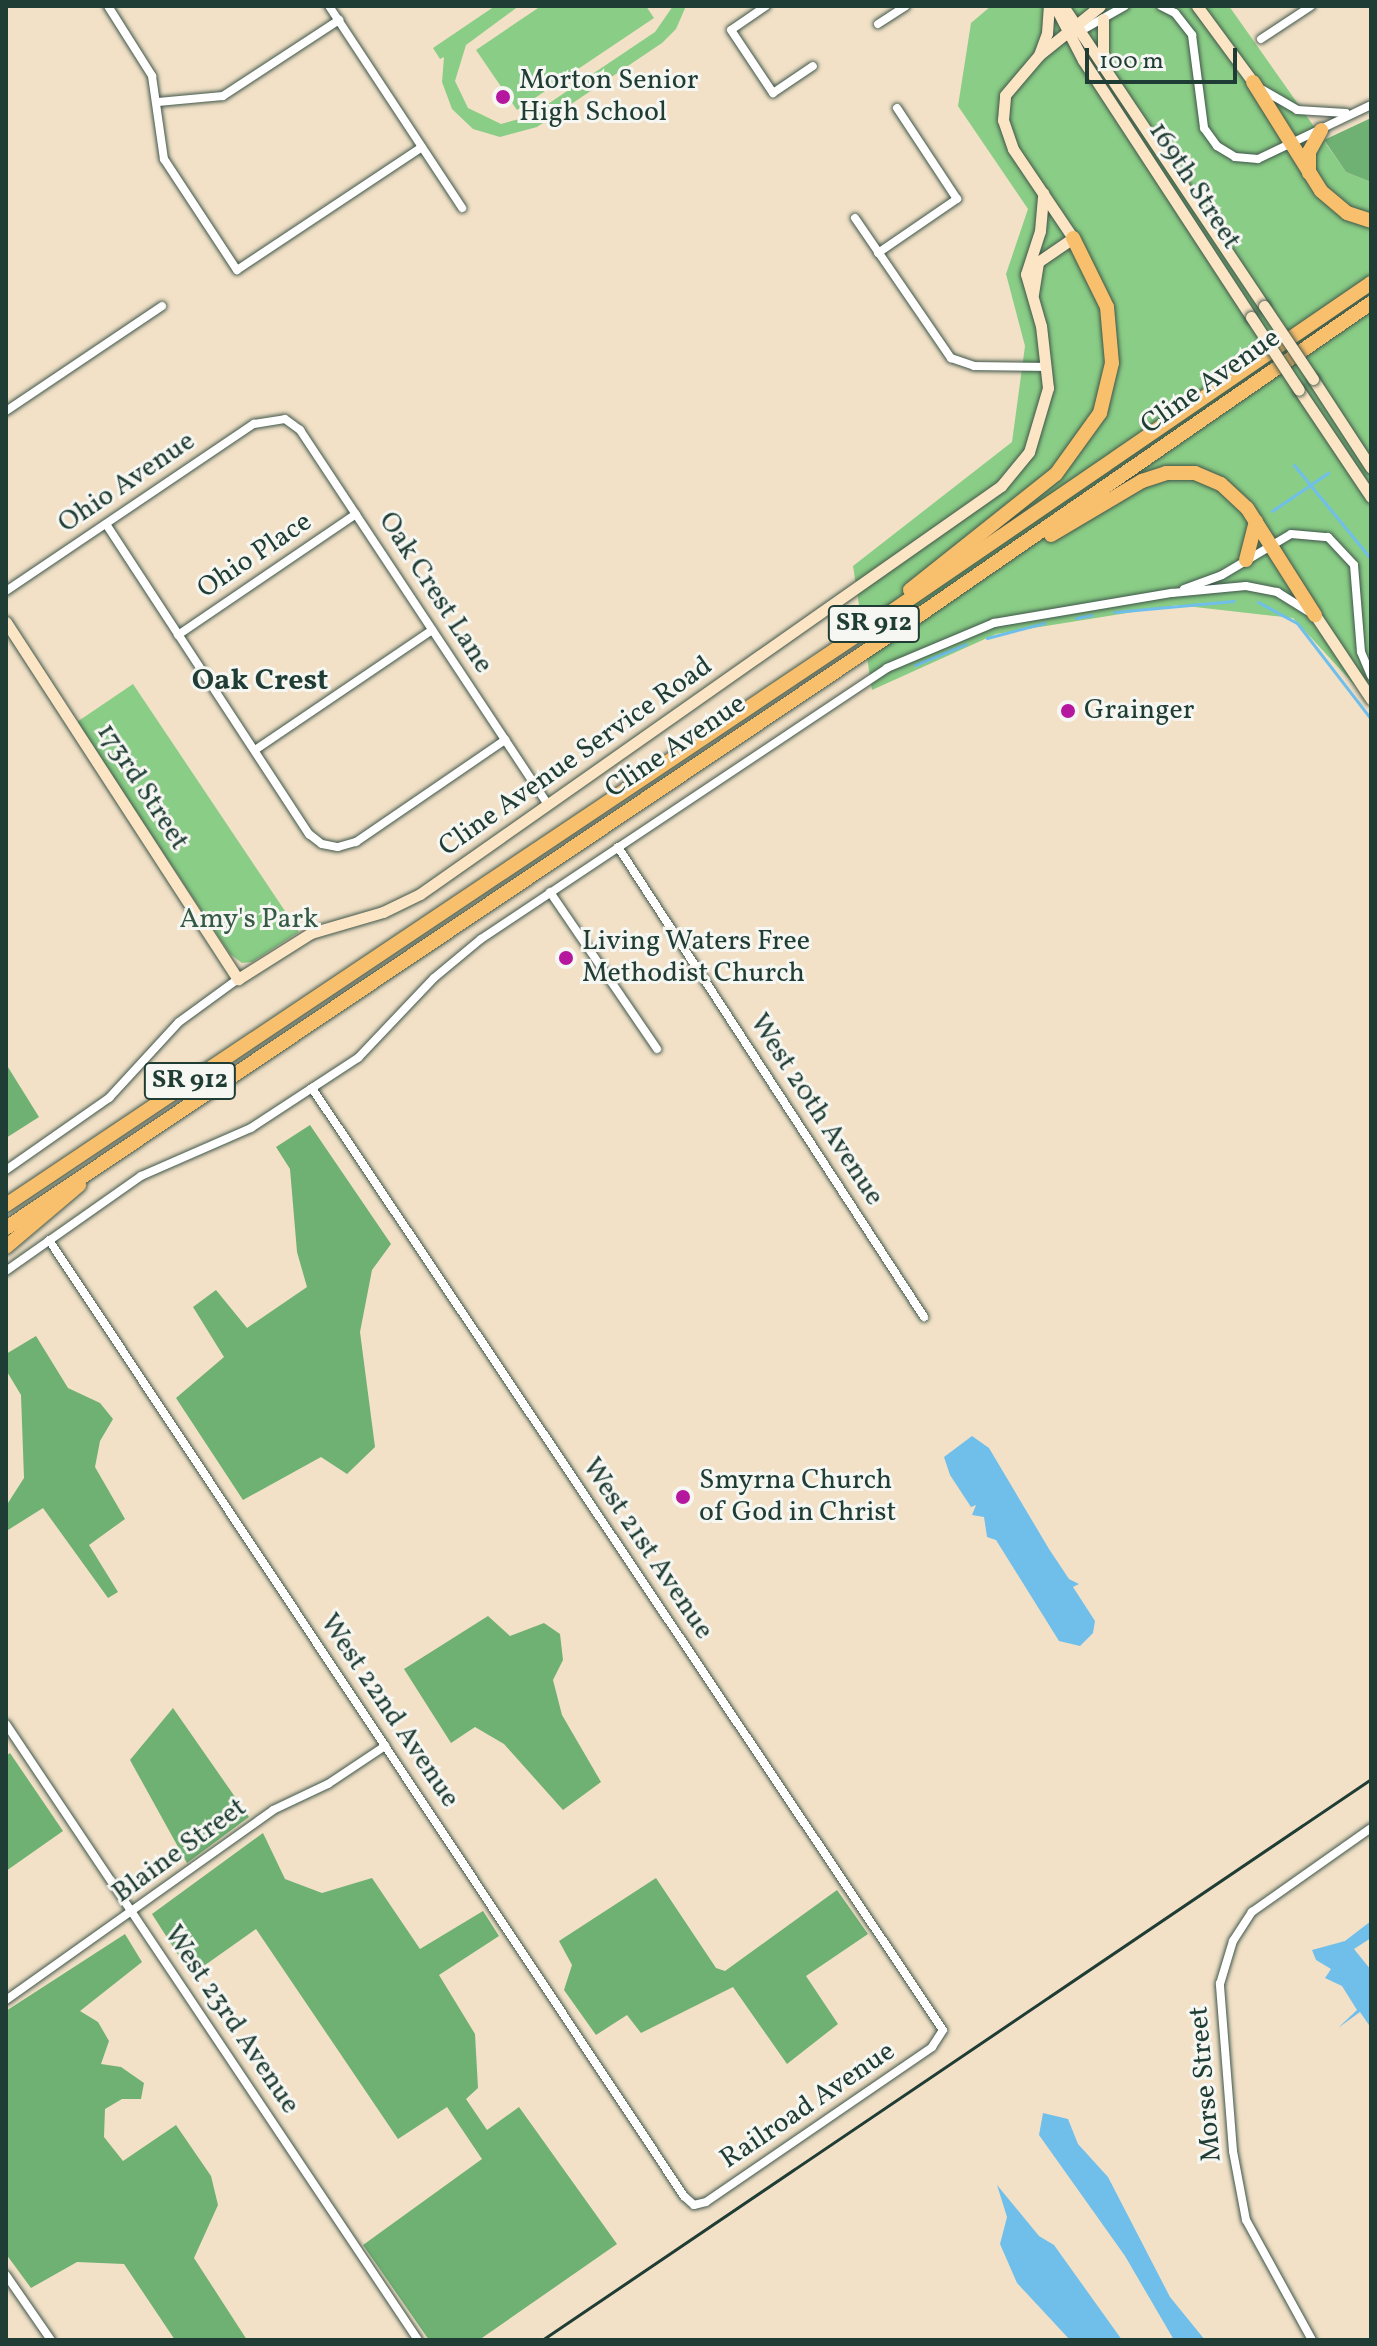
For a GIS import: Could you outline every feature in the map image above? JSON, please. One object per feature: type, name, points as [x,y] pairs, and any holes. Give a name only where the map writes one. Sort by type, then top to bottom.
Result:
[{"type":"highway","points":[[1253,82],[1309,173],[1332,202],[1371,221]]},
{"type":"highway","points":[[1309,173],[1309,152],[1321,130]]},
{"type":"highway","points":[[866,629],[941,563],[1056,474],[1100,413],[1112,363],[1107,307],[1073,238]]},
{"type":"highway","name":"Cline Avenue","points":[[6,1205],[866,629],[1371,283]]},
{"type":"highway","name":"Cline Avenue","points":[[6,1228],[918,616],[1371,303]]},
{"type":"highway","points":[[918,616],[1131,486],[1160,474],[1195,473],[1221,484],[1256,521],[1315,615]]},
{"type":"highway","points":[[1246,560],[1256,521]]},
{"type":"highway","points":[[6,1247],[62,1205],[93,1169]]},
{"type":"main road","name":"169th Street","points":[[1052,6],[1251,317],[1371,497]]},
{"type":"main road","points":[[1039,55],[1052,6]]},
{"type":"main road","name":"169th Street","points":[[1063,6],[1103,60],[1371,468]]},
{"type":"main road","points":[[1073,238],[1013,149],[1002,109],[1012,83],[1039,55],[1080,26],[1100,6]]},
{"type":"main road","points":[[1197,6],[1253,82]]},
{"type":"main road","points":[[1103,19],[1103,60]]},
{"type":"main road","name":"Cline Avenue Service Road","points":[[238,979],[311,933],[400,905],[1001,486],[1036,437],[1046,404],[1047,367],[1033,294],[1026,274],[1040,231],[1043,193]]},
{"type":"main road","name":"Cline Avenue Service Road","points":[[1033,294],[1038,262],[1073,238]]},
{"type":"main road","points":[[1315,615],[1371,699]]},
{"type":"main road","name":"173rd Street","points":[[6,622],[238,979]]},
{"type":"street","points":[[108,6],[147,67],[158,102],[157,134],[164,159],[237,270],[422,147]]},
{"type":"street","points":[[329,6],[462,208]]},
{"type":"street","points":[[766,6],[731,30],[773,93],[813,66]]},
{"type":"street","points":[[878,24],[906,6]]},
{"type":"street","points":[[1080,26],[1103,19],[1125,6]]},
{"type":"street","points":[[1161,6],[1175,13],[1192,35],[1201,118],[1217,146],[1246,160],[1291,144],[1371,105]]},
{"type":"street","points":[[1261,39],[1311,6]]},
{"type":"street","points":[[158,102],[223,96],[339,20]]},
{"type":"street","points":[[1253,82],[1297,110],[1336,116],[1359,110]]},
{"type":"street","points":[[878,253],[957,199],[897,108]]},
{"type":"street","points":[[855,218],[951,358],[974,366],[1047,367]]},
{"type":"street","points":[[6,411],[162,306]]},
{"type":"street","name":"Oak Crest Lane","points":[[276,417],[300,430],[548,804]]},
{"type":"street","name":"Ohio Avenue","points":[[6,591],[254,424],[276,417]]},
{"type":"street","name":"Ohio Place","points":[[178,635],[356,514]]},
{"type":"street","points":[[106,524],[309,834],[329,846],[356,842],[505,740]]},
{"type":"street","name":"Cline Avenue","points":[[1172,593],[1246,560],[1297,532],[1316,532],[1347,553],[1354,565],[1361,652],[1371,676]]},
{"type":"street","name":"Cline Avenue","points":[[6,1271],[141,1176],[251,1128],[312,1088],[377,1043],[449,964],[550,892],[824,708],[918,652],[1037,613],[1172,593],[1258,588],[1315,615]]},
{"type":"street","points":[[255,750],[432,630]]},
{"type":"street","name":"West 20th Avenue","points":[[618,847],[924,1317]]},
{"type":"street","points":[[550,892],[657,1049]]},
{"type":"street","name":"Cline Avenue Service Road","points":[[6,1170],[109,1098],[179,1022],[238,979]]},
{"type":"street","name":"West 21st Avenue","points":[[312,1088],[895,1955],[943,2035]]},
{"type":"street","name":"West 22nd Avenue","points":[[49,1240],[694,2205]]},
{"type":"street","name":"West 23rd Avenue","points":[[6,1724],[418,2340]]},
{"type":"street","name":"Blaine Street","points":[[6,2000],[133,1914],[273,1810],[328,1784],[385,1746]]},
{"type":"street","name":"Morse Street","points":[[1312,2340],[1246,2220],[1230,2126],[1220,1984],[1236,1933],[1252,1912],[1371,1828]]},
{"type":"street","name":"Railroad Avenue","points":[[694,2205],[709,2200],[943,2035]]},
{"type":"street","points":[[6,2275],[51,2340]]},
{"type":"green space","points":[[495,6],[519,6],[466,45],[455,81],[468,108],[501,124],[530,116],[655,32],[673,6],[686,6],[676,29],[662,43],[537,127],[500,137],[473,129],[452,109],[442,82],[444,57],[440,59],[433,48]]},
{"type":"green space","points":[[541,6],[646,6],[654,18],[517,110],[476,50]]},
{"type":"green space","points":[[991,6],[1229,6],[1346,172],[1371,182],[1371,703],[1293,618],[1177,605],[996,634],[872,690],[853,566],[1012,442],[1025,346],[1006,274],[1028,209],[958,106],[971,23]]},
{"type":"green space","points":[[1371,118],[1371,182],[1346,172],[1324,140]]},
{"type":"green space","name":"Amy's Park","points":[[133,684],[299,932],[252,962],[242,963],[230,954],[77,722]]},
{"type":"green space","points":[[6,1064],[39,1117],[6,1138]]},
{"type":"green space","points":[[310,1125],[391,1244],[372,1270],[360,1332],[375,1447],[347,1474],[321,1457],[243,1500],[176,1398],[224,1357],[193,1307],[216,1290],[247,1328],[307,1287],[297,1252],[290,1169],[276,1147]]},
{"type":"green space","points":[[36,1336],[68,1388],[100,1403],[113,1419],[100,1441],[95,1467],[125,1519],[89,1545],[118,1592],[108,1598],[43,1508],[8,1530],[6,1526],[6,1506],[24,1478],[21,1395],[6,1370],[6,1354]]},
{"type":"green space","points":[[488,1616],[510,1636],[544,1623],[560,1634],[563,1660],[553,1680],[562,1715],[601,1782],[563,1810],[504,1744],[475,1727],[451,1743],[404,1669]]},
{"type":"green space","points":[[173,1708],[249,1817],[187,1863],[130,1760]]},
{"type":"green space","points":[[10,1753],[63,1831],[6,1871],[6,1756]]},
{"type":"green space","points":[[263,1833],[285,1879],[322,1893],[372,1878],[420,1949],[483,1911],[499,1936],[439,1975],[475,2034],[478,2088],[466,2099],[487,2130],[519,2107],[617,2244],[479,2340],[429,2340],[363,2245],[482,2159],[447,2107],[398,2139],[256,1929],[191,1975],[152,1914]]},
{"type":"green space","points":[[656,1878],[716,1968],[725,1971],[837,1890],[868,1934],[806,1976],[838,2024],[787,2064],[733,1987],[641,2033],[627,2015],[596,2035],[564,1990],[572,1965],[559,1941]]},
{"type":"green space","points":[[125,1934],[142,1962],[80,2011],[98,2022],[109,2041],[101,2064],[121,2067],[144,2083],[141,2099],[122,2099],[105,2109],[104,2137],[123,2161],[176,2125],[211,2176],[218,2205],[194,2258],[247,2340],[175,2340],[124,2264],[77,2262],[31,2288],[6,2254],[6,2011]]},
{"type":"water","points":[[972,1436],[989,1448],[1049,1549],[1069,1579],[1079,1584],[1073,1587],[1095,1621],[1093,1633],[1080,1646],[1059,1641],[996,1540],[987,1537],[984,1517],[972,1515],[976,1505],[971,1507],[950,1475],[944,1457]]},
{"type":"water","points":[[1371,1921],[1371,1938],[1354,1949],[1371,1970],[1371,2028],[1360,2012],[1338,2028],[1357,2010],[1342,1986],[1325,1978],[1331,1969],[1316,1960],[1312,1950],[1345,1941]]},
{"type":"water","points":[[1043,2113],[1068,2119],[1078,2144],[1108,2177],[1170,2297],[1205,2340],[1174,2340],[1125,2256],[1039,2135]]},
{"type":"water","points":[[997,2185],[1039,2236],[1054,2245],[1122,2340],[1070,2340],[1017,2283],[1000,2244],[1007,2217]]},
{"type":"waterway","points":[[1294,465],[1371,559]]},
{"type":"waterway","points":[[1272,511],[1328,473]]},
{"type":"waterway","points":[[1114,612],[1233,601]]},
{"type":"waterway","points":[[1258,602],[1297,623],[1371,719]]},
{"type":"waterway","points":[[1076,618],[1092,615]]},
{"type":"waterway","points":[[987,638],[1044,623]]},
{"type":"waterway","points":[[915,665],[966,644]]},
{"type":"railway","points":[[542,2340],[1371,1779]]},
{"type":"place","name":"Morton Senior High School","points":[[503,97]]},
{"type":"place","name":"Grainger","points":[[1068,711]]},
{"type":"place","name":"Living Waters Free Methodist Church","points":[[566,958]]},
{"type":"place","name":"Smyrna Church of God in Christ","points":[[683,1497]]},
{"type":"district","name":"Oak Crest","points":[[260,681]]}]
